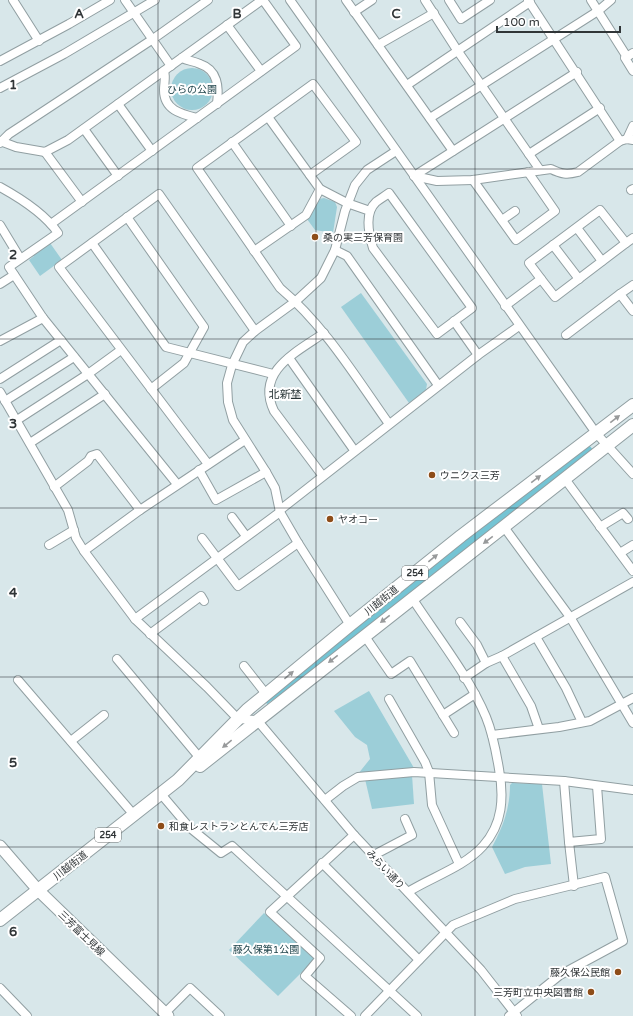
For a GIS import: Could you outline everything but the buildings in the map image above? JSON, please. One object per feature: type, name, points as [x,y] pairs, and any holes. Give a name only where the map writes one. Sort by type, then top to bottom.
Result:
[{"type":"highway","name":"川越街道","points":[[178,780],[199,756],[266,694],[461,536],[633,404]]},
{"type":"highway","name":"川越街道","points":[[0,920],[178,780],[202,764],[364,635],[633,426]]},
{"type":"main road","name":"三芳富士見線","points":[[0,846],[38,890],[166,1015]]},
{"type":"street","points":[[13,0],[39,40]]},
{"type":"street","points":[[0,60],[110,0]]},
{"type":"street","points":[[124,0],[153,39],[168,68],[165,94],[168,103],[178,113],[197,118]]},
{"type":"street","points":[[0,88],[64,54],[155,0]]},
{"type":"street","points":[[0,142],[9,134],[153,39],[208,0]]},
{"type":"street","points":[[0,142],[16,147],[45,152],[84,129],[262,0],[296,46],[51,224]]},
{"type":"street","points":[[290,0],[596,433],[633,474]]},
{"type":"street","points":[[346,0],[407,84],[453,151]]},
{"type":"street","points":[[354,12],[372,0]]},
{"type":"street","points":[[425,0],[481,85],[540,170]]},
{"type":"street","points":[[448,0],[461,19],[490,0]]},
{"type":"street","points":[[591,0],[610,30],[630,55],[625,58],[633,70]]},
{"type":"street","points":[[430,118],[553,38],[598,11],[611,0]]},
{"type":"street","points":[[407,84],[529,1],[600,108],[627,140]]},
{"type":"street","points":[[378,45],[434,13]]},
{"type":"street","points":[[227,25],[261,72]]},
{"type":"street","points":[[182,58],[202,64],[214,73],[218,89],[217,104]]},
{"type":"street","points":[[414,176],[577,72]]},
{"type":"street","points":[[310,175],[356,142],[313,84],[197,168],[280,288],[296,302],[324,333],[389,424]]},
{"type":"street","points":[[118,104],[152,151]]},
{"type":"street","points":[[528,154],[600,108]]},
{"type":"street","points":[[268,117],[320,189],[347,203],[370,211]]},
{"type":"street","points":[[414,176],[437,181],[474,180],[551,169],[559,173],[569,175],[578,172],[627,140],[633,126]]},
{"type":"street","points":[[84,129],[118,176]]},
{"type":"street","points":[[232,142],[291,226]]},
{"type":"street","points":[[350,625],[298,543],[280,511],[274,488],[266,472],[233,420],[228,402],[227,383],[232,365],[243,342],[255,331],[296,302],[321,278],[335,250],[347,203],[355,185],[367,170],[396,151]]},
{"type":"street","points":[[45,152],[82,202]]},
{"type":"street","points":[[474,180],[516,240],[555,211],[528,172]]},
{"type":"street","points":[[1,189],[51,224],[58,233],[9,267],[43,318],[60,340],[177,484]]},
{"type":"street","points":[[254,250],[306,215],[320,189]]},
{"type":"street","points":[[389,193],[472,308],[454,321],[437,334],[373,248],[370,237],[370,211],[375,203],[389,193]]},
{"type":"street","points":[[208,464],[59,267],[159,194],[255,331]]},
{"type":"street","points":[[600,210],[630,240],[555,298],[529,263],[577,228],[600,210]]},
{"type":"street","points":[[502,220],[515,211]]},
{"type":"street","points":[[127,217],[204,327],[190,353],[177,369],[151,389]]},
{"type":"street","points":[[0,225],[20,258]]},
{"type":"street","points":[[577,228],[602,261]]},
{"type":"street","points":[[92,243],[166,347],[232,365],[273,374]]},
{"type":"street","points":[[553,245],[579,279]]},
{"type":"street","points":[[335,250],[347,256],[438,385]]},
{"type":"street","points":[[0,284],[14,275]]},
{"type":"street","points":[[505,306],[541,279]]},
{"type":"street","points":[[566,335],[633,285]]},
{"type":"street","points":[[620,294],[633,311]]},
{"type":"street","points":[[0,341],[43,318]]},
{"type":"street","points":[[454,321],[478,355]]},
{"type":"street","points":[[135,619],[280,511],[322,475],[438,385],[519,326]]},
{"type":"street","points":[[322,475],[274,411],[270,402],[269,394],[273,374],[289,358],[324,333]]},
{"type":"street","points":[[0,379],[60,340]]},
{"type":"street","points":[[17,420],[88,374],[121,350]]},
{"type":"street","points":[[5,400],[74,357]]},
{"type":"street","points":[[289,358],[354,450]]},
{"type":"street","points":[[0,392],[68,510],[76,538],[135,619],[207,687],[238,719],[257,720]]},
{"type":"street","points":[[30,443],[105,394]]},
{"type":"street","points":[[84,551],[177,484],[245,440]]},
{"type":"street","points":[[54,487],[88,461],[92,456],[97,454],[140,510]]},
{"type":"street","points":[[198,470],[216,500],[266,472]]},
{"type":"street","points":[[565,479],[633,571]]},
{"type":"street","points":[[600,527],[623,513],[628,519]]},
{"type":"street","points":[[232,517],[246,536]]},
{"type":"street","points":[[504,527],[570,617],[633,723]]},
{"type":"street","points":[[49,545],[74,530]]},
{"type":"street","points":[[202,538],[238,586],[298,543]]},
{"type":"street","points":[[620,553],[633,545]]},
{"type":"street","points":[[464,678],[486,663],[502,656],[633,582]]},
{"type":"street","points":[[150,634],[201,596],[204,601]]},
{"type":"street","points":[[408,892],[459,864],[473,855],[484,845],[496,827],[502,805],[501,777],[492,735],[475,694],[412,598]]},
{"type":"street","points":[[460,622],[477,645],[486,663]]},
{"type":"street","points":[[364,635],[391,674],[410,661],[454,732]]},
{"type":"street","points":[[536,637],[566,688],[582,722]]},
{"type":"street","points":[[502,656],[531,706],[539,729]]},
{"type":"street","points":[[117,659],[199,756]]},
{"type":"street","points":[[244,666],[266,694]]},
{"type":"street","points":[[18,680],[134,815]]},
{"type":"street","points":[[443,715],[475,694]]},
{"type":"street","points":[[492,735],[539,729],[598,718],[633,698]]},
{"type":"street","points":[[389,699],[429,772],[432,805],[459,864]]},
{"type":"street","points":[[71,741],[104,716]]},
{"type":"street","name":"みらい通り","points":[[257,720],[354,835],[481,970],[513,1015]]},
{"type":"street","points":[[325,800],[343,786],[358,778],[429,772],[564,781],[633,790]]},
{"type":"street","points":[[564,781],[574,886]]},
{"type":"street","points":[[569,842],[602,839],[597,786]]},
{"type":"street","points":[[161,794],[189,827],[221,853],[232,846],[417,1016]]},
{"type":"street","points":[[374,855],[412,835],[405,819]]},
{"type":"street","points":[[351,1016],[305,976],[320,958],[270,912],[354,835]]},
{"type":"street","points":[[322,863],[419,960]]},
{"type":"street","points":[[365,1016],[445,931],[462,920],[515,899],[574,886],[606,877],[623,941],[560,976],[513,1015]]},
{"type":"street","points":[[0,988],[27,1016]]},
{"type":"street","points":[[166,1015],[190,988],[220,1016]]},
{"type":"green space","name":"ひらの公園","points":[[188,68],[196,68],[204,71],[210,77],[213,89],[210,101],[204,107],[196,110],[188,110],[180,107],[174,101],[171,93],[171,85],[174,77],[180,71]]},
{"type":"green space","points":[[324,198],[335,202],[337,207],[333,233],[315,230],[307,219],[319,199]]},
{"type":"green space","points":[[50,243],[62,260],[40,276],[29,260],[34,256],[33,255]]},
{"type":"green space","points":[[361,293],[427,384],[426,390],[409,403],[341,307]]},
{"type":"green space","points":[[369,691],[414,768],[358,774],[370,759],[367,745],[355,737],[334,711]]},
{"type":"green space","points":[[412,775],[414,804],[372,809],[365,779]]},
{"type":"green space","points":[[512,783],[542,784],[551,864],[525,867],[505,874],[492,847],[505,817],[509,802],[510,785]]},
{"type":"green space","name":"藤久保第1公園","points":[[264,913],[313,956],[314,960],[278,996],[229,950]]},
{"type":"shaded area","points":[[588,444],[595,452],[320,666],[267,704],[265,701],[322,651]]},
{"type":"place","name":"桑の実三芳保育園","points":[[315,237]]},
{"type":"place","name":"ウニクス三芳","points":[[432,475]]},
{"type":"place","name":"ヤオコー","points":[[330,519]]},
{"type":"place","name":"和食レストランとんでん三芳店","points":[[161,826]]},
{"type":"place","name":"藤久保公民館","points":[[618,972]]},
{"type":"place","name":"三芳町立中央図書館","points":[[591,992]]},
{"type":"district","name":"北新埜","points":[[285,394]]}]
